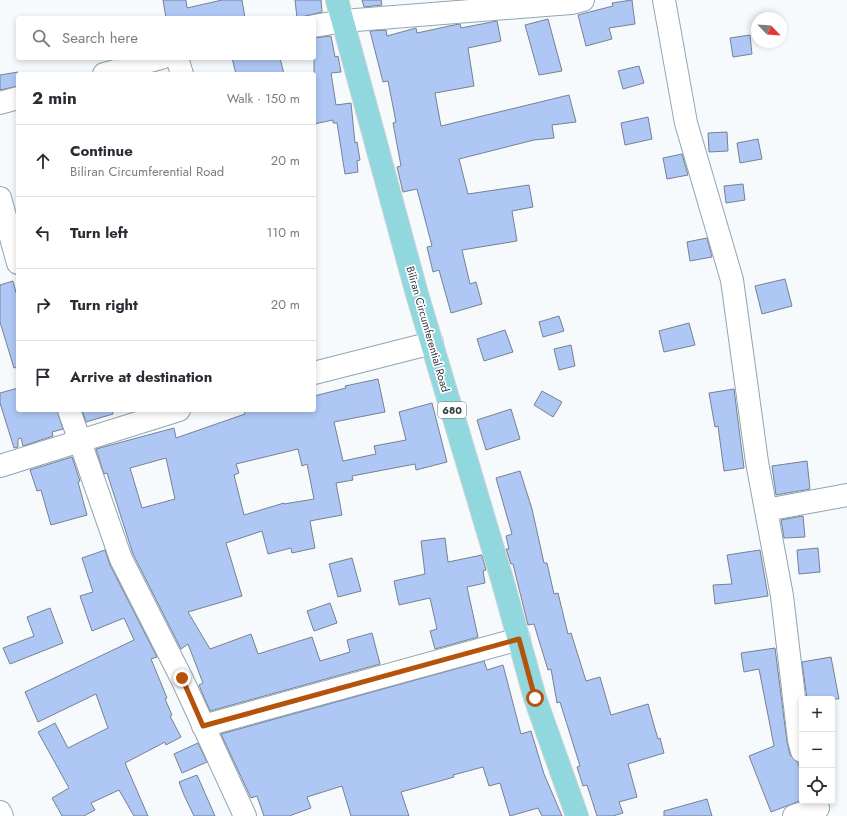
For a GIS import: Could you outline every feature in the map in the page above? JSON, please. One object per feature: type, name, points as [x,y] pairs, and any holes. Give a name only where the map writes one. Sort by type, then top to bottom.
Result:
[{"type":"main road","name":"Biliran Circumferential Road","points":[[337,0],[432,343],[535,698],[577,816]]},
{"type":"street","points":[[316,26],[342,21],[571,4],[583,0]]},
{"type":"street","points":[[664,0],[686,123],[732,280],[757,462],[782,596],[799,740]]},
{"type":"street","points":[[111,72],[154,60]]},
{"type":"street","points":[[178,60],[181,72]]},
{"type":"street","points":[[0,103],[16,99]]},
{"type":"street","points":[[0,198],[16,256]]},
{"type":"street","points":[[316,372],[432,343]]},
{"type":"street","points":[[70,412],[121,559],[182,678],[245,816]]},
{"type":"street","points":[[0,466],[172,412]]},
{"type":"street","points":[[766,510],[847,495]]},
{"type":"street","points":[[203,726],[519,639]]},
{"type":"street","points":[[794,816],[818,808]]},
{"type":"street","points":[[0,812],[2,816]]},
{"type":"building","points":[[163,0],[186,0],[187,8],[222,0],[242,0],[245,16],[166,16]]},
{"type":"building","points":[[295,0],[321,0],[322,12],[305,16],[297,16]]},
{"type":"building","points":[[362,0],[381,0],[382,5],[364,7]]},
{"type":"building","points":[[632,0],[635,24],[609,28],[612,39],[586,46],[578,15],[613,6],[612,3]]},
{"type":"building","points":[[548,19],[562,71],[539,75],[525,25]]},
{"type":"building","points":[[497,21],[501,41],[468,48],[474,86],[435,93],[441,126],[569,95],[576,122],[552,125],[554,138],[534,140],[459,159],[468,194],[529,185],[533,207],[512,211],[517,241],[462,250],[470,284],[476,282],[482,304],[451,313],[439,270],[433,272],[427,247],[432,246],[417,189],[403,192],[397,167],[401,166],[393,123],[396,122],[388,81],[383,82],[370,31],[386,30],[387,36],[416,28],[417,33],[460,24],[461,28]]},
{"type":"building","points":[[750,35],[752,54],[733,57],[730,38]]},
{"type":"building","points":[[331,36],[335,57],[338,56],[341,72],[331,73],[336,105],[351,103],[355,143],[357,142],[360,160],[357,161],[358,172],[345,174],[337,123],[333,123],[333,120],[316,124],[316,72],[314,72],[314,60],[316,60],[316,38]]},
{"type":"building","points":[[232,60],[280,60],[284,72],[236,72]]},
{"type":"building","points":[[639,66],[644,83],[623,89],[618,71]]},
{"type":"building","points":[[16,72],[16,86],[0,90],[0,75]]},
{"type":"building","points":[[648,117],[652,139],[625,145],[621,123]]},
{"type":"building","points":[[727,132],[728,151],[709,152],[708,133]]},
{"type":"building","points":[[758,139],[762,159],[740,163],[737,143]]},
{"type":"building","points":[[682,154],[688,175],[667,179],[663,158]]},
{"type":"building","points":[[743,184],[745,200],[726,203],[724,186]]},
{"type":"building","points":[[707,238],[712,257],[690,261],[687,242]]},
{"type":"building","points":[[785,279],[792,306],[762,314],[755,286]]},
{"type":"building","points":[[13,281],[16,292],[16,368],[14,368],[0,322],[0,285]]},
{"type":"building","points":[[559,316],[564,331],[543,337],[539,322]]},
{"type":"building","points":[[689,323],[695,345],[664,352],[659,331]]},
{"type":"building","points":[[505,330],[513,352],[484,361],[477,339]]},
{"type":"building","points":[[571,345],[575,366],[559,370],[554,349]]},
{"type":"building","points":[[378,379],[385,412],[334,422],[343,461],[376,454],[374,446],[406,440],[399,412],[432,403],[447,462],[416,470],[415,464],[352,476],[353,480],[336,483],[342,515],[310,521],[315,548],[292,553],[291,548],[268,554],[262,531],[226,543],[242,596],[188,612],[210,649],[251,634],[258,654],[312,637],[320,661],[350,652],[347,640],[372,633],[380,664],[210,711],[199,685],[203,683],[188,644],[181,649],[133,554],[107,473],[104,474],[96,449],[174,428],[176,438],[245,414],[244,412],[316,412],[316,396],[346,388],[345,386]],"holes":[[[298,449],[302,466],[307,464],[314,499],[284,503],[244,515],[234,475],[239,473],[236,464]],[[166,458],[175,499],[142,508],[130,468]]]},
{"type":"building","points":[[16,389],[16,412],[58,412],[63,429],[52,432],[53,436],[23,446],[21,438],[18,439],[18,447],[14,448],[0,403],[0,393]]},
{"type":"building","points":[[734,389],[744,468],[724,471],[718,426],[715,427],[709,393]]},
{"type":"building","points":[[542,391],[562,402],[553,417],[534,405]]},
{"type":"building","points":[[511,409],[520,439],[486,450],[477,420]]},
{"type":"building","points":[[83,412],[112,412],[113,414],[86,422]]},
{"type":"building","points":[[72,457],[80,481],[78,482],[87,515],[51,525],[41,490],[37,491],[30,470]]},
{"type":"building","points":[[807,461],[810,489],[776,495],[772,466]]},
{"type":"building","points":[[520,471],[532,509],[544,563],[547,563],[554,594],[558,593],[568,634],[571,633],[586,681],[600,677],[611,715],[648,704],[658,739],[660,738],[664,753],[628,764],[637,797],[619,802],[623,813],[613,816],[597,816],[587,785],[583,786],[577,767],[580,766],[560,702],[557,703],[551,669],[548,670],[534,624],[528,625],[513,564],[511,564],[506,549],[509,549],[506,536],[512,534],[496,478]]},
{"type":"building","points":[[803,516],[805,537],[784,538],[781,520]]},
{"type":"building","points":[[445,538],[448,562],[482,555],[486,570],[483,571],[485,583],[467,587],[478,637],[435,649],[430,631],[437,629],[430,598],[399,605],[394,581],[425,574],[421,541]]},
{"type":"building","points":[[818,548],[820,572],[799,574],[797,550]]},
{"type":"building","points":[[105,550],[110,565],[157,657],[151,659],[167,698],[165,699],[172,715],[170,716],[181,737],[166,745],[165,742],[125,763],[148,816],[134,816],[119,790],[91,803],[95,810],[84,816],[62,816],[52,798],[69,788],[38,732],[55,723],[68,748],[108,728],[96,694],[38,722],[25,692],[134,640],[124,618],[92,631],[80,596],[93,592],[82,558]]},
{"type":"building","points":[[760,550],[768,596],[715,604],[713,585],[732,584],[727,555]]},
{"type":"building","points":[[352,558],[361,591],[338,597],[329,564]]},
{"type":"building","points":[[330,603],[337,623],[314,631],[307,611]]},
{"type":"building","points":[[50,608],[63,643],[10,664],[3,648],[34,636],[27,617]]},
{"type":"building","points":[[775,648],[787,742],[790,755],[798,763],[799,766],[799,801],[771,812],[749,756],[774,746],[759,669],[744,672],[741,653]]},
{"type":"building","points":[[831,657],[839,699],[835,699],[835,696],[807,696],[802,662]]},
{"type":"building","points":[[484,661],[487,670],[503,665],[521,734],[531,731],[544,774],[562,816],[542,816],[538,808],[510,816],[500,783],[489,786],[483,767],[401,792],[409,816],[351,816],[342,786],[307,797],[311,808],[289,816],[264,816],[257,796],[251,798],[221,734]]},
{"type":"building","points":[[198,743],[207,762],[182,773],[174,754]]},
{"type":"building","points":[[197,775],[215,816],[194,816],[184,795],[179,782]]},
{"type":"building","points":[[707,799],[712,816],[664,816],[664,811]]},
{"type":"route","points":[[182,678],[203,726],[519,639],[535,698]]}]
